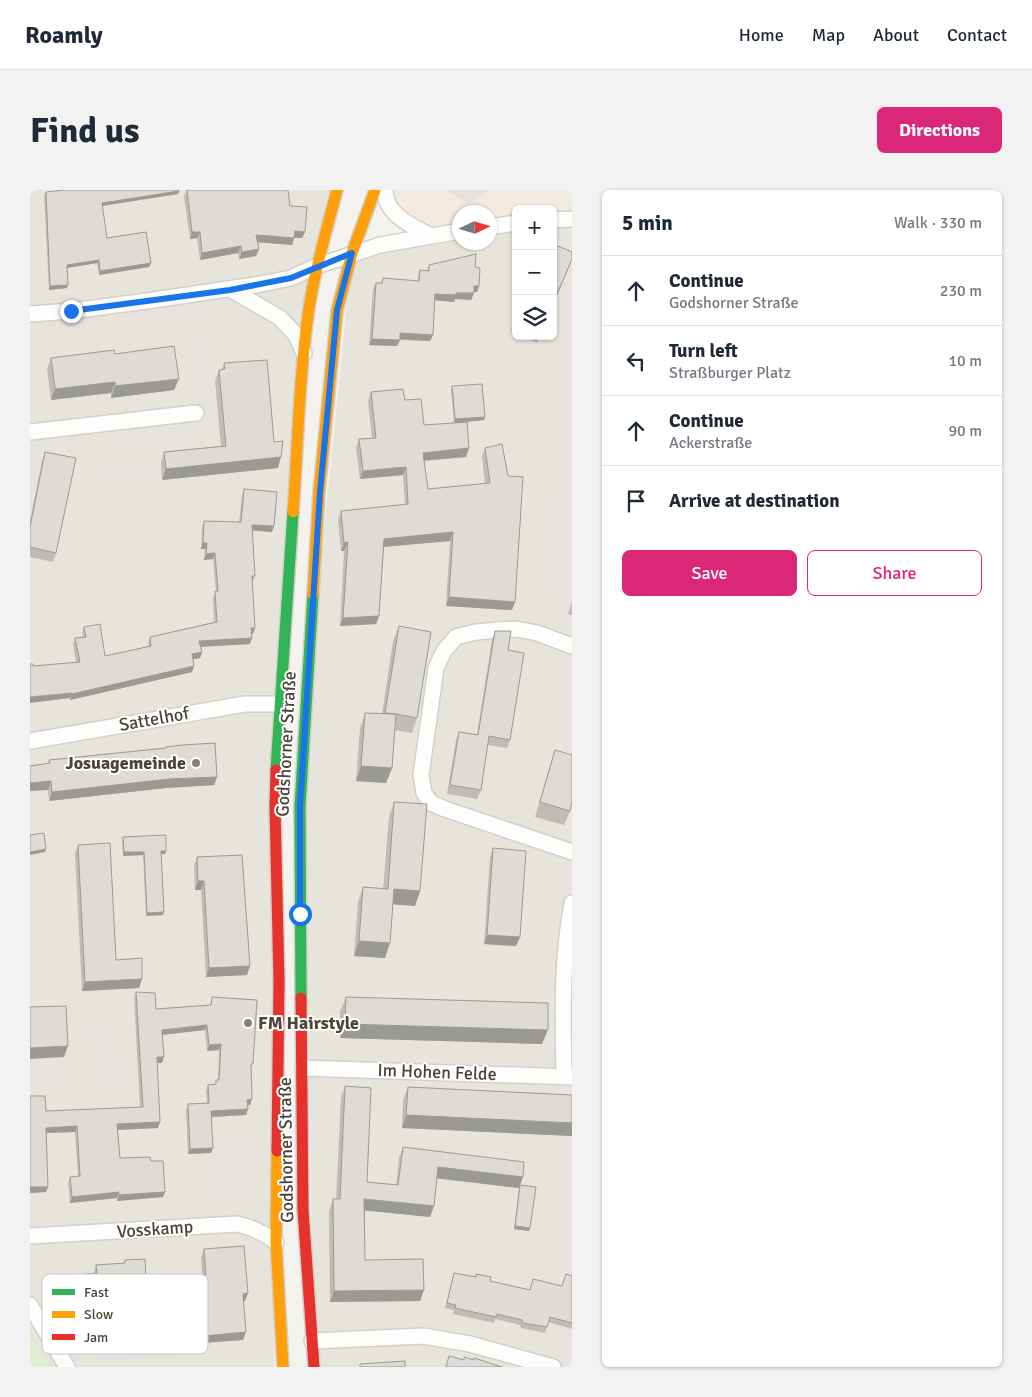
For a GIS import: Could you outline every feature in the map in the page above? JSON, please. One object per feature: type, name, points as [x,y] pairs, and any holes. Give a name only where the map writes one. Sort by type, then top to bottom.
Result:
[{"type":"main road","name":"Godshorner Straße","points":[[283,1367],[276,1242],[279,982],[275,807],[279,704],[304,353],[309,308],[317,266],[337,190]]},
{"type":"main road","name":"Godshorner Straße","points":[[314,1367],[303,1210],[300,806],[303,738],[319,500],[335,324],[352,253],[375,190]]},
{"type":"street","points":[[384,190],[389,207],[405,222],[429,235]]},
{"type":"street","points":[[557,220],[572,219]]},
{"type":"street","points":[[497,226],[512,224]]},
{"type":"street","points":[[30,314],[71,311],[230,290],[291,278],[352,253],[380,245],[452,232]]},
{"type":"street","points":[[230,290],[280,318],[296,335],[304,353]]},
{"type":"street","points":[[30,432],[196,413]]},
{"type":"street","points":[[572,646],[537,633],[516,629],[476,632],[456,637],[444,651],[436,668],[421,775],[424,793],[431,803],[445,810],[572,852]]},
{"type":"street","name":"Sattelhof","points":[[30,741],[245,704],[279,704]]},
{"type":"street","points":[[568,1077],[564,974],[572,904]]},
{"type":"street","name":"Im Hohen Felde","points":[[303,1068],[568,1077]]},
{"type":"street","name":"Vosskamp","points":[[30,1236],[237,1224],[249,1226],[276,1242]]},
{"type":"street","points":[[30,1305],[42,1325]]},
{"type":"street","points":[[312,1341],[423,1336],[470,1344],[553,1367]]},
{"type":"street","points":[[59,1354],[67,1367]]},
{"type":"shaded area","points":[[30,190],[337,190],[317,266],[277,737],[274,1367],[30,1367]]},
{"type":"shaded area","points":[[385,190],[572,190],[572,219],[557,220],[557,205],[512,205],[512,224],[497,226],[497,205],[452,205],[452,232],[429,235],[405,223]]},
{"type":"shaded area","points":[[445,190],[491,190],[469,203]]},
{"type":"shaded area","points":[[572,219],[572,1367],[314,1367],[303,738],[352,253],[452,232],[452,250],[497,250],[497,226],[512,224],[512,340],[557,340],[557,220]]},
{"type":"shaded area","points":[[202,308],[212,321],[140,325],[127,312]]},
{"type":"shaded area","points":[[106,314],[104,322],[43,328],[40,322]]},
{"type":"shaded area","points":[[208,337],[217,433],[202,435],[192,339]]},
{"type":"shaded area","points":[[188,426],[191,443],[112,452],[111,435]]},
{"type":"shaded area","points":[[82,432],[84,448],[30,454],[30,438]]},
{"type":"shaded area","points":[[161,464],[162,480],[98,487],[97,471]]},
{"type":"shaded area","points":[[542,487],[560,489],[552,596],[535,596]]},
{"type":"shaded area","points":[[118,1015],[123,1095],[107,1096],[106,1082],[90,1083],[86,1017]]},
{"type":"shaded area","points":[[63,1065],[64,1081],[30,1083],[30,1067]]},
{"type":"shaded area","points":[[250,1136],[253,1197],[215,1200],[212,1139]]},
{"type":"shaded area","points":[[208,1345],[213,1345],[214,1354],[97,1362],[97,1354],[208,1354]]},
{"type":"green space","points":[[30,1336],[52,1367],[30,1367]]},
{"type":"building","points":[[65,190],[179,191],[102,203],[107,238],[146,232],[151,263],[100,271],[99,260],[67,265],[68,285],[50,286],[46,192]]},
{"type":"building","points":[[187,190],[288,190],[290,206],[307,207],[305,232],[295,231],[294,238],[256,235],[259,249],[242,252],[241,246],[202,253],[200,232],[192,232]]},
{"type":"building","points":[[557,246],[572,252],[572,259],[557,294]]},
{"type":"building","points":[[476,254],[475,267],[480,268],[479,286],[474,286],[474,293],[456,293],[456,295],[435,294],[433,335],[400,333],[400,340],[372,339],[376,283],[382,283],[383,278],[419,281],[420,270],[429,271],[429,265]]},
{"type":"building","points":[[174,346],[179,379],[115,386],[115,382],[55,389],[51,358],[114,350],[115,354]]},
{"type":"building","points":[[267,360],[274,442],[283,441],[281,457],[166,469],[164,452],[226,446],[219,370],[225,369],[224,363]]},
{"type":"building","points":[[482,384],[485,417],[455,419],[452,386]]},
{"type":"building","points":[[403,389],[405,400],[421,399],[424,425],[467,422],[469,448],[423,453],[428,489],[490,483],[485,448],[502,444],[508,476],[523,477],[515,602],[449,597],[453,532],[384,539],[379,616],[343,618],[348,542],[344,543],[341,511],[408,504],[406,467],[363,471],[359,439],[376,438],[371,392]]},
{"type":"building","points":[[45,452],[76,458],[56,553],[30,547],[30,527]]},
{"type":"building","points":[[244,489],[277,492],[274,526],[252,525],[255,576],[252,576],[255,628],[251,628],[252,638],[199,641],[202,652],[192,654],[194,666],[72,694],[30,697],[30,664],[33,664],[33,666],[80,662],[75,638],[86,637],[84,627],[100,624],[105,656],[151,646],[150,637],[217,622],[215,591],[218,591],[215,553],[206,554],[207,543],[203,543],[204,521],[241,522]]},
{"type":"building","points":[[399,626],[431,632],[417,718],[385,713]]},
{"type":"building","points":[[495,631],[511,631],[508,650],[524,653],[510,740],[489,736],[481,790],[450,785],[459,732],[478,735]]},
{"type":"building","points":[[365,713],[396,714],[392,768],[361,766]]},
{"type":"building","points":[[215,743],[217,777],[169,779],[52,792],[51,781],[30,783],[30,766],[50,763],[49,760]]},
{"type":"building","points":[[555,750],[572,755],[572,802],[570,811],[540,802]]},
{"type":"building","points":[[394,802],[427,804],[420,891],[394,889],[390,943],[359,941],[363,887],[388,889]]},
{"type":"building","points":[[44,833],[46,849],[30,852],[30,835]]},
{"type":"building","points":[[166,835],[166,851],[161,851],[164,912],[147,913],[144,852],[124,852],[123,837]]},
{"type":"building","points":[[110,843],[116,960],[142,958],[142,979],[85,982],[78,845]]},
{"type":"building","points":[[493,848],[526,851],[520,937],[487,935]]},
{"type":"building","points":[[242,855],[250,966],[209,968],[204,881],[198,881],[197,857]]},
{"type":"building","points":[[136,992],[155,993],[156,1009],[211,1005],[212,997],[257,1000],[253,1064],[251,1064],[252,1099],[247,1100],[248,1109],[211,1111],[213,1148],[190,1149],[188,1104],[209,1103],[208,1085],[216,1084],[216,1080],[219,1080],[221,1044],[209,1045],[207,1025],[162,1030],[164,1057],[157,1057],[160,1122],[117,1124],[120,1158],[150,1157],[151,1161],[163,1161],[165,1192],[119,1195],[119,1192],[72,1197],[70,1177],[80,1176],[77,1126],[46,1128],[48,1187],[30,1187],[30,1096],[45,1096],[46,1111],[143,1107]]},
{"type":"building","points":[[346,997],[548,1003],[548,1030],[345,1024]]},
{"type":"building","points":[[66,1006],[68,1046],[30,1048],[30,1007]]},
{"type":"building","points":[[345,1086],[371,1088],[367,1182],[398,1185],[403,1147],[524,1162],[523,1177],[438,1167],[434,1206],[364,1199],[365,1260],[423,1259],[424,1290],[334,1291],[333,1199],[340,1199]]},
{"type":"building","points":[[408,1087],[572,1095],[572,1123],[406,1115]]},
{"type":"building","points":[[520,1185],[536,1187],[530,1228],[515,1226]]},
{"type":"building","points":[[244,1246],[248,1293],[243,1294],[246,1332],[208,1336],[208,1274],[206,1274],[204,1249]]},
{"type":"building","points":[[145,1259],[146,1274],[85,1274],[97,1273],[96,1265],[125,1263],[125,1260]]},
{"type":"building","points":[[454,1273],[476,1277],[476,1274],[491,1277],[490,1281],[530,1290],[533,1279],[562,1286],[566,1274],[572,1276],[572,1323],[550,1317],[547,1327],[523,1323],[522,1320],[497,1314],[496,1317],[455,1308],[456,1305],[447,1303]]},
{"type":"building","points":[[449,1356],[464,1360],[464,1357],[474,1360],[474,1358],[502,1367],[446,1367]]},
{"type":"building","points":[[405,1361],[405,1367],[360,1367],[360,1364]]},
{"type":"traffic: fast","points":[[276,770],[293,512]]},
{"type":"traffic: fast","points":[[301,998],[300,806],[313,594]]},
{"type":"traffic: slow","points":[[293,512],[301,384],[309,308],[318,263],[337,190]]},
{"type":"traffic: slow","points":[[313,594],[319,492],[337,311],[352,253],[375,190]]},
{"type":"traffic: slow","points":[[277,1151],[276,1242],[283,1367]]},
{"type":"traffic: jam","points":[[276,770],[275,807],[279,982],[277,1151]]},
{"type":"traffic: jam","points":[[301,998],[303,1210],[314,1367]]},
{"type":"place","name":"Josuagemeinde","points":[[196,763]]},
{"type":"place","name":"FM Hairstyle","points":[[248,1023]]},
{"type":"route","points":[[71,311],[230,290],[291,278],[352,253],[337,310],[320,492],[303,738],[300,806],[300,914]]}]
